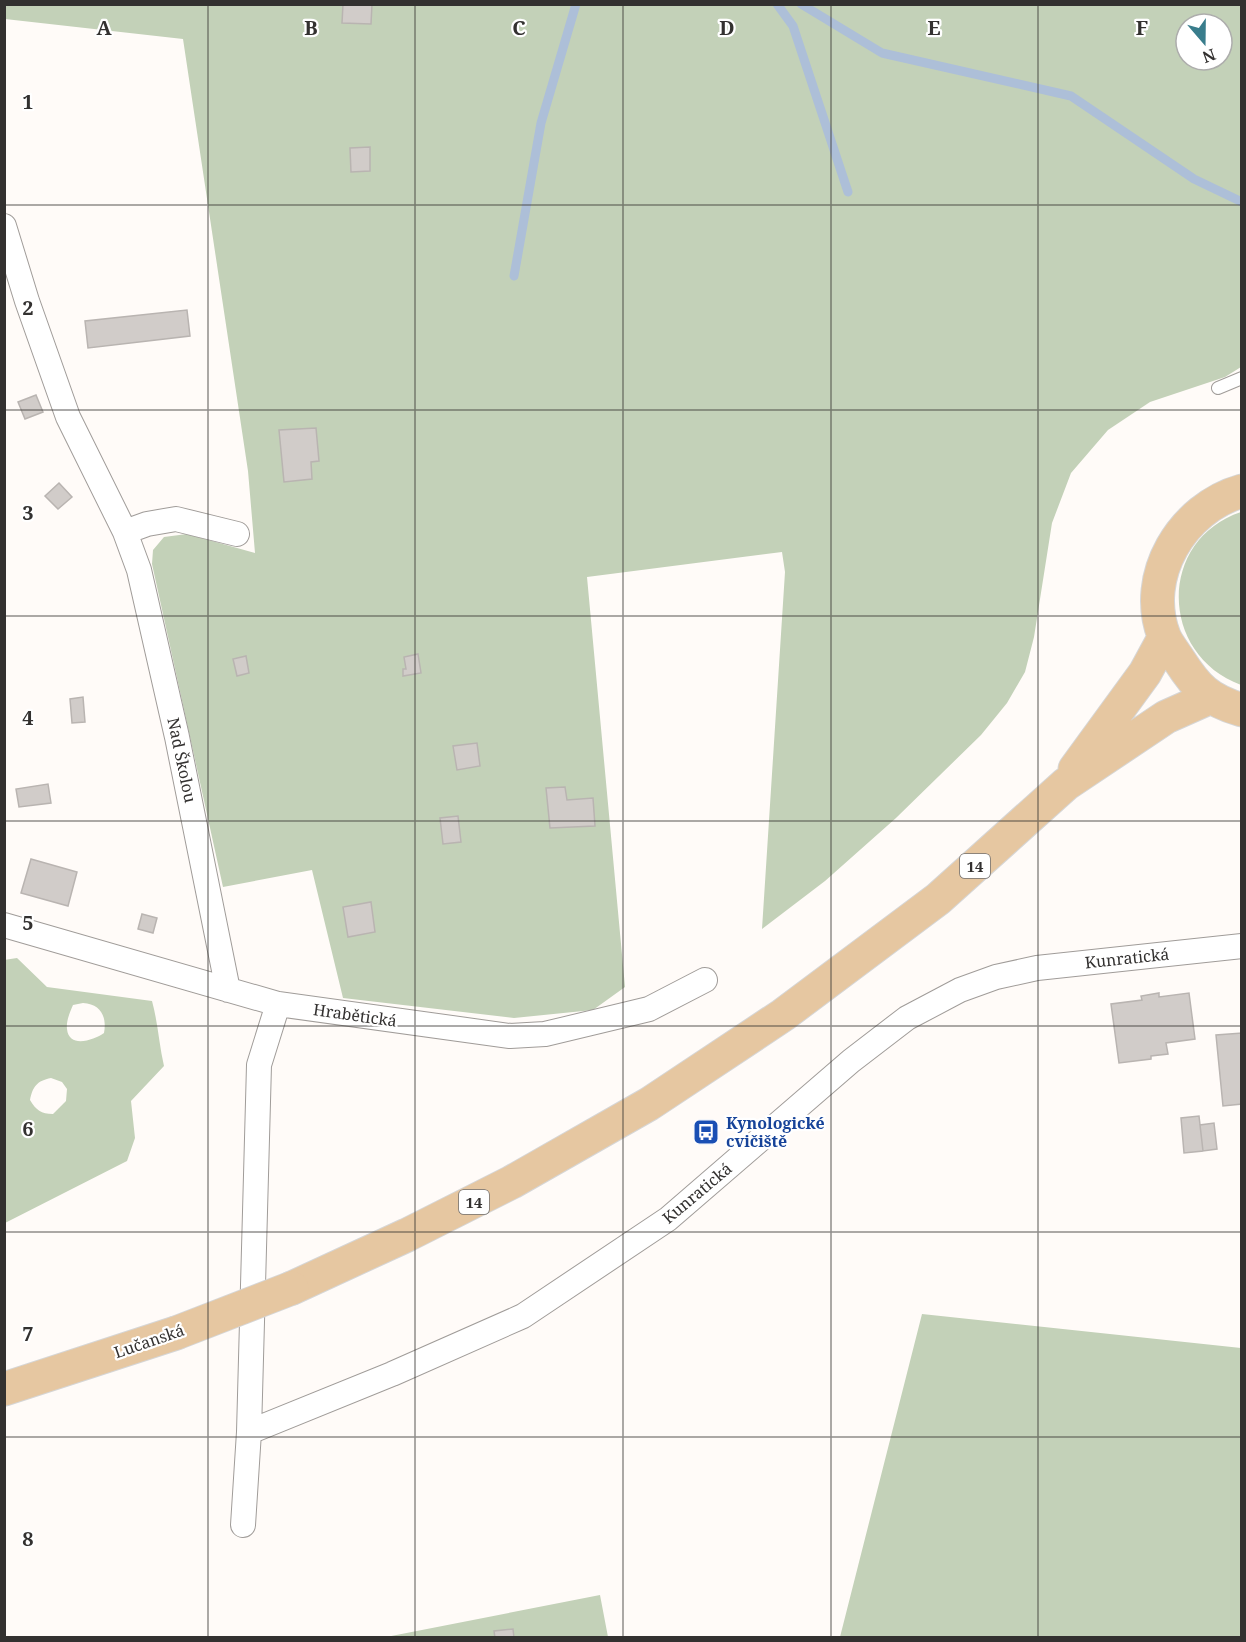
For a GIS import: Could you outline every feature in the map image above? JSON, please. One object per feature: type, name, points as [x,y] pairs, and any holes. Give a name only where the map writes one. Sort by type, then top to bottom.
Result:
[{"type":"main road","points":[[1242,491],[1222,497],[1189,522],[1174,542],[1164,564],[1158,588],[1160,622],[1164,638],[1194,683],[1211,697],[1242,710]]},
{"type":"main road","name":"14","points":[[1066,784],[1145,673],[1164,638]]},
{"type":"main road","name":"14","points":[[1066,784],[1166,717],[1211,697]]},
{"type":"main road","name":"Lučanská","points":[[4,1389],[176,1333],[292,1288],[407,1235],[512,1182],[649,1104],[783,1015],[938,899],[1066,784]]},
{"type":"street","name":"Nad Školou","points":[[4,226],[27,302],[68,417],[125,532],[139,570],[177,737],[228,990]]},
{"type":"street","points":[[125,532],[147,524],[176,519],[237,534]]},
{"type":"street","name":"Hrabětická","points":[[4,925],[278,1004],[510,1036],[545,1034],[649,1010],[705,980]]},
{"type":"street","name":"Kunratická","points":[[249,1432],[392,1374],[523,1316],[668,1219],[851,1061],[907,1018],[960,990],[996,977],[1038,968],[1242,946]]},
{"type":"street","points":[[243,1525],[249,1432],[259,1065],[278,1004]]},
{"type":"lane","points":[[1218,388],[1242,378]]},
{"type":"green space","points":[[5,4],[1241,5],[1241,367],[1225,377],[1150,402],[1108,430],[1071,473],[1052,523],[1034,637],[1025,672],[1007,703],[981,735],[896,818],[825,881],[762,929],[785,572],[782,552],[587,577],[625,987],[593,1010],[514,1018],[343,998],[312,870],[223,887],[152,564],[153,550],[164,537],[187,534],[255,553],[248,471],[183,39],[5,19]]},
{"type":"green space","points":[[1242,512],[1241,685],[1214,670],[1195,649],[1183,624],[1179,598],[1182,571],[1194,547],[1214,526]]},
{"type":"green space","points":[[17,958],[47,987],[152,1001],[164,1066],[131,1101],[135,1138],[127,1161],[5,1223],[4,960]],"holes":[[[83,1003],[94,1006],[101,1012],[105,1022],[104,1033],[88,1040],[77,1041],[69,1035],[67,1023],[73,1005]],[[51,1078],[62,1082],[67,1089],[66,1101],[53,1114],[39,1111],[30,1100],[36,1085]]]},
{"type":"green space","points":[[922,1314],[1241,1348],[1241,1637],[840,1637]]},
{"type":"green space","points":[[600,1595],[608,1637],[381,1638]]},
{"type":"building","points":[[343,4],[372,4],[371,24],[342,23]]},
{"type":"building","points":[[370,147],[370,171],[351,172],[350,148]]},
{"type":"building","points":[[187,310],[190,336],[88,348],[85,321]]},
{"type":"building","points":[[36,395],[43,412],[25,419],[18,402]]},
{"type":"building","points":[[316,428],[319,461],[311,462],[312,479],[284,482],[279,430]]},
{"type":"building","points":[[59,483],[72,497],[58,509],[45,496]]},
{"type":"building","points":[[418,654],[421,673],[403,676],[403,669],[406,669],[404,657]]},
{"type":"building","points":[[246,656],[249,673],[237,676],[233,659]]},
{"type":"building","points":[[83,697],[85,722],[72,723],[70,699]]},
{"type":"building","points":[[477,743],[480,766],[457,770],[453,746]]},
{"type":"building","points":[[48,784],[51,803],[19,807],[16,789]]},
{"type":"building","points":[[565,787],[567,800],[593,798],[595,826],[550,828],[546,788]]},
{"type":"building","points":[[458,816],[461,842],[443,844],[440,818]]},
{"type":"building","points":[[31,859],[77,872],[68,906],[21,893]]},
{"type":"building","points":[[371,902],[375,932],[348,937],[343,907]]},
{"type":"building","points":[[142,914],[157,918],[153,933],[138,929]]},
{"type":"building","points":[[1159,993],[1159,997],[1189,993],[1195,1039],[1166,1043],[1168,1054],[1151,1056],[1151,1059],[1119,1063],[1111,1004],[1142,1000],[1141,996]]},
{"type":"building","points":[[1242,1033],[1242,1104],[1223,1106],[1216,1035]]},
{"type":"building","points":[[1199,1116],[1203,1151],[1184,1153],[1181,1118]]},
{"type":"building","points":[[1214,1123],[1217,1149],[1203,1151],[1200,1125]]},
{"type":"building","points":[[513,1629],[514,1638],[495,1638],[494,1631]]},
{"type":"waterway","points":[[514,276],[541,123],[576,4]]},
{"type":"waterway","points":[[777,4],[793,26],[848,192]]},
{"type":"waterway","points":[[801,4],[882,53],[1071,96],[1194,179],[1242,202]]},
{"type":"place","name":"Kynologické cvičiště","points":[[706,1132]]}]
